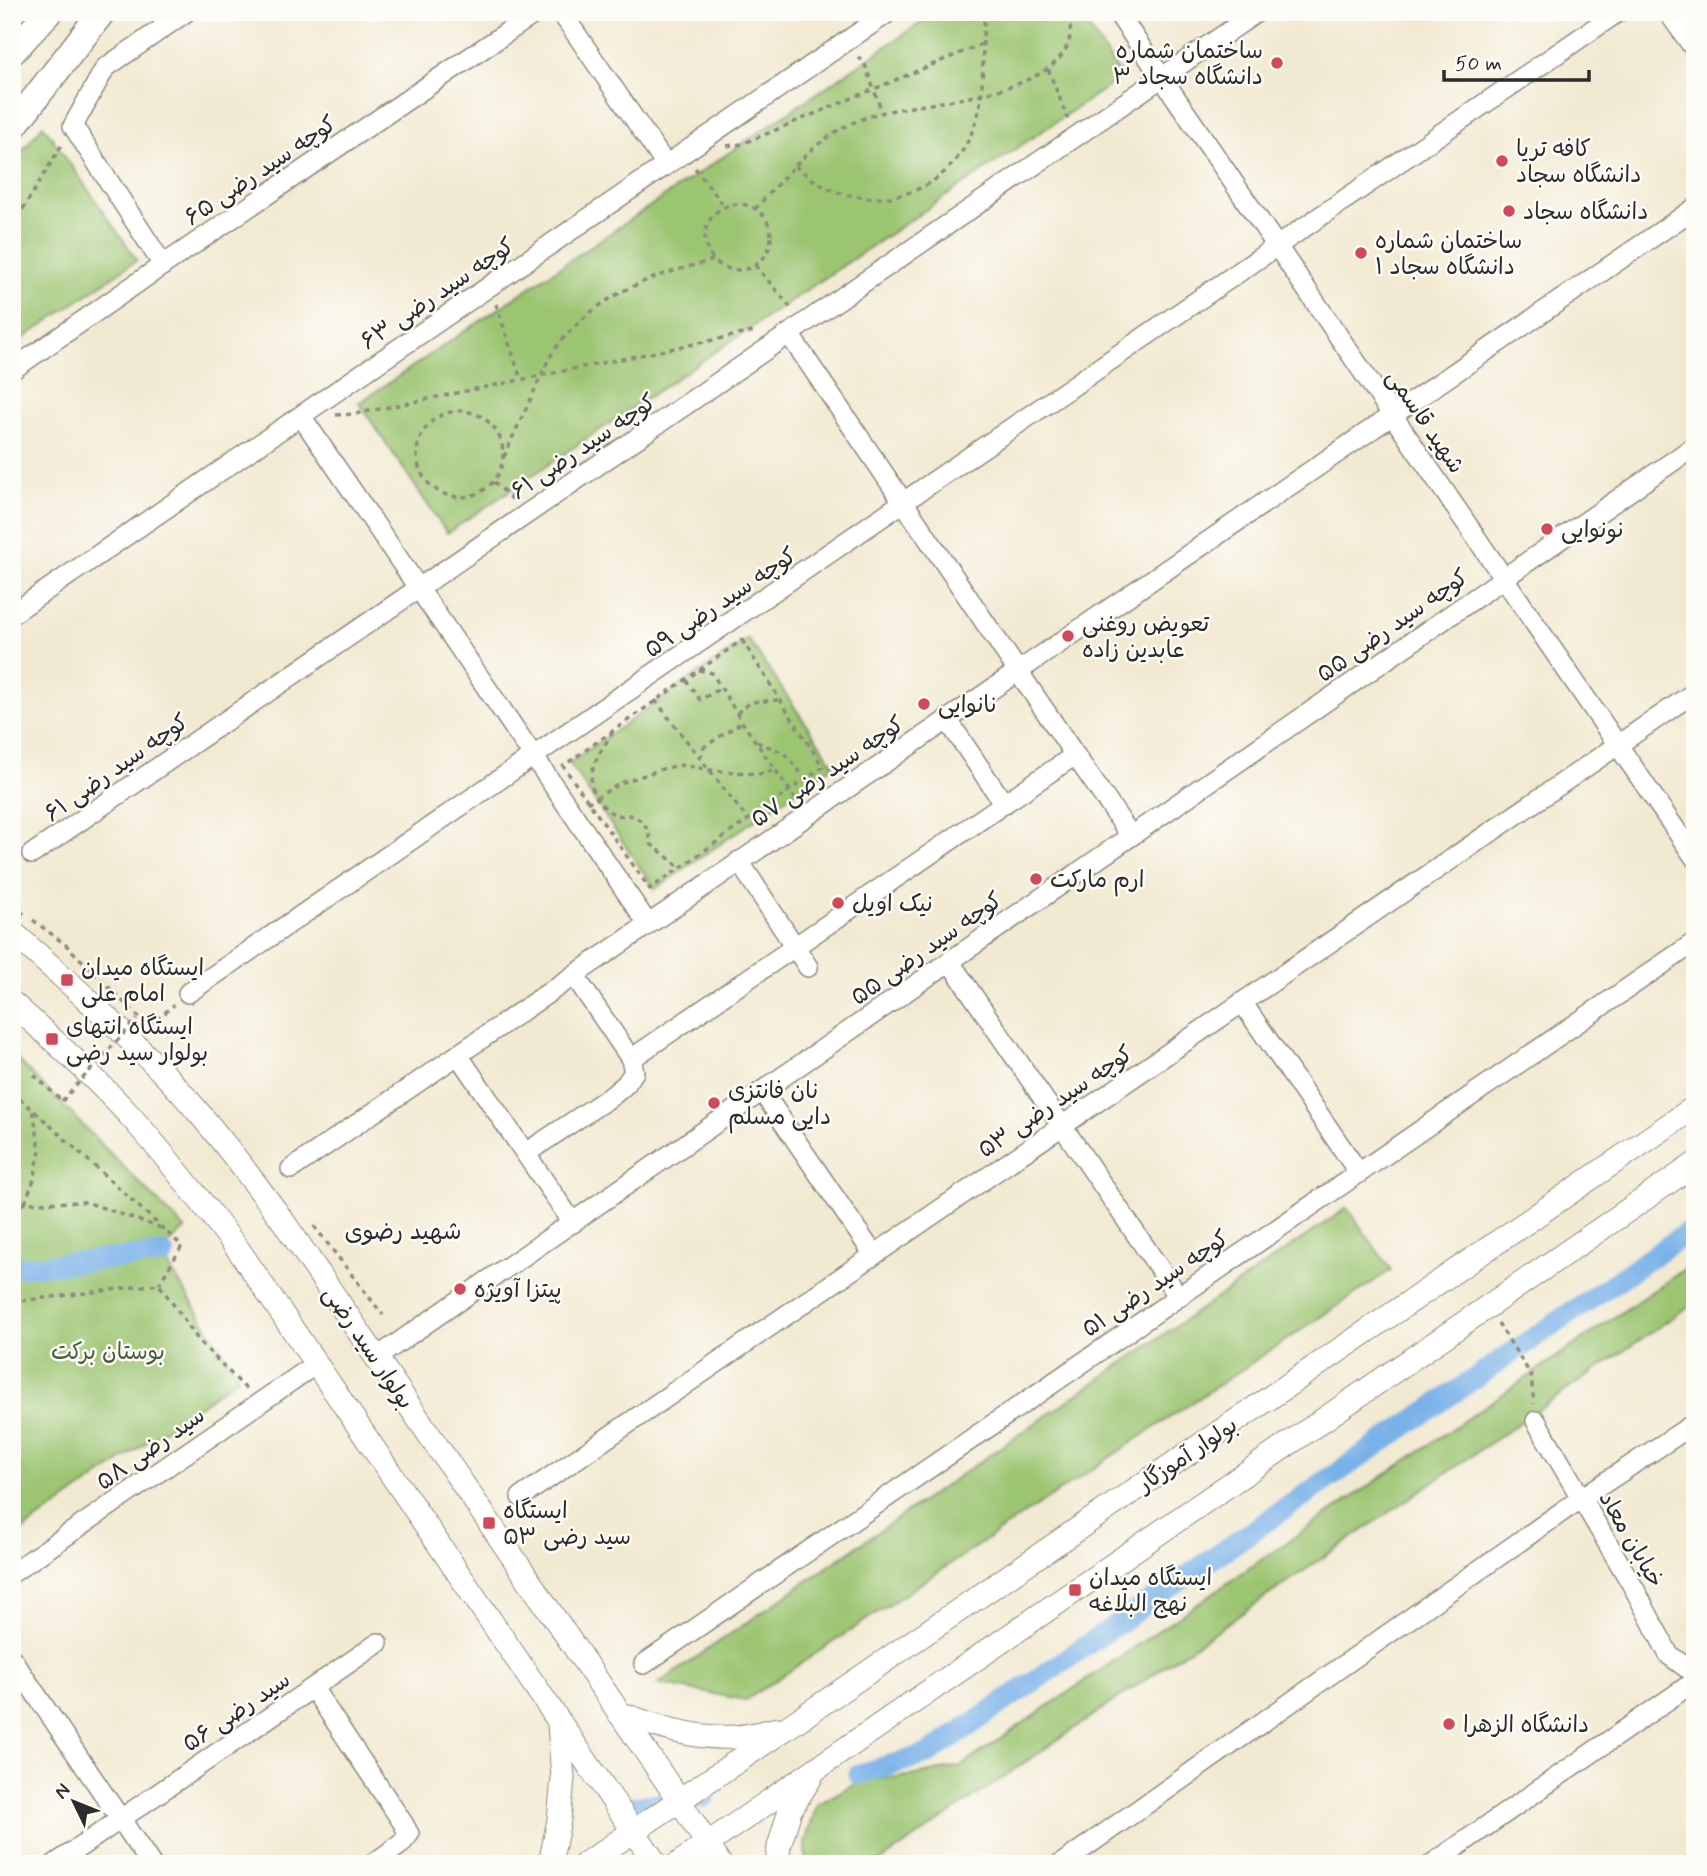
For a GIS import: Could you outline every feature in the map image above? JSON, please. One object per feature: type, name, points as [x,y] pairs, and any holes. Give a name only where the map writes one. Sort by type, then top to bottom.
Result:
[{"type":"highway","points":[[12,52],[49,12]]},
{"type":"highway","points":[[12,104],[100,14]]},
{"type":"highway","points":[[12,128],[100,14]]},
{"type":"main road","name":"بولوار سید رضی","points":[[12,932],[89,1000],[152,1062],[229,1148],[283,1221],[707,1844]]},
{"type":"main road","points":[[12,1003],[130,1116],[187,1182],[240,1252],[656,1864]]},
{"type":"main road","name":"بولوار آموزگار","points":[[634,1830],[1695,1107]]},
{"type":"main road","points":[[678,1864],[1695,1164]]},
{"type":"main road","points":[[619,1713],[664,1729],[699,1736],[737,1737],[788,1727]]},
{"type":"main road","points":[[550,1864],[559,1820],[563,1778],[559,1721]]},
{"type":"main road","points":[[777,1864],[790,1810],[817,1767]]},
{"type":"main road","points":[[585,1864],[634,1830]]},
{"type":"main road","points":[[707,1844],[720,1864]]},
{"type":"street","points":[[163,265],[73,126],[105,68],[186,12]]},
{"type":"street","name":"کوچه سید رضی ۶۵","points":[[12,370],[537,12]]},
{"type":"street","points":[[561,12],[666,165]]},
{"type":"street","name":"کوچه سید رضی ۶۳","points":[[12,614],[889,12]]},
{"type":"street","name":"شهید قاسمی","points":[[1117,12],[1695,858]]},
{"type":"street","name":"کوچه سید رضی ۶۱","points":[[32,854],[1257,12]]},
{"type":"street","name":"کوچه سید رضی ۵۹","points":[[188,993],[905,505],[1618,12]]},
{"type":"street","points":[[1668,12],[1695,50]]},
{"type":"street","name":"کوچه سید رضی ۵۷","points":[[291,1169],[1695,208]]},
{"type":"street","points":[[796,329],[905,505],[1131,836]]},
{"type":"street","points":[[301,416],[535,758],[580,807],[648,924]]},
{"type":"street","name":"کوچه سید رضی ۵۵","points":[[376,1359],[1695,446]]},
{"type":"street","name":"کوچه سید رضی ۵۳","points":[[521,1497],[1695,692]]},
{"type":"street","points":[[947,719],[1004,804]]},
{"type":"street","points":[[631,1059],[1074,755]]},
{"type":"street","points":[[740,861],[808,967]]},
{"type":"street","name":"کوچه سید رضی ۵۱","points":[[644,1664],[1695,942]]},
{"type":"street","points":[[950,962],[1179,1297]]},
{"type":"street","points":[[526,1153],[613,1095],[626,1084],[634,1072],[631,1059],[575,975]]},
{"type":"street","points":[[1242,1002],[1359,1173]]},
{"type":"street","points":[[458,1055],[573,1223]]},
{"type":"street","points":[[762,1091],[874,1255]]},
{"type":"street","name":"سید رضی ۵۸","points":[[12,1573],[316,1364]]},
{"type":"street","name":"خیابان معاد","points":[[1536,1421],[1669,1655],[1695,1674]]},
{"type":"street","points":[[1061,1864],[1580,1499],[1695,1423]]},
{"type":"street","name":"سید رضی ۵۶","points":[[55,1864],[378,1643]]},
{"type":"street","points":[[12,1659],[151,1864]]},
{"type":"street","points":[[1432,1864],[1695,1681]]},
{"type":"street","points":[[313,1688],[409,1834],[401,1844],[373,1864]]},
{"type":"path","points":[[795,166],[816,182],[840,193],[868,198],[894,197],[915,191],[936,180],[953,165],[967,145],[977,121],[984,22],[988,12]]},
{"type":"path","points":[[755,209],[795,166],[824,140],[853,123],[882,112],[1017,85],[1048,69],[1062,56],[1069,42],[1068,12]]},
{"type":"path","points":[[719,148],[742,144],[982,44]]},
{"type":"path","points":[[842,45],[864,62],[882,112]]},
{"type":"path","points":[[1048,69],[1076,137]]},
{"type":"path","points":[[12,227],[73,126]]},
{"type":"path","points":[[683,153],[725,207]]},
{"type":"path","points":[[735,204],[755,209],[769,225],[771,237],[764,258],[745,270],[723,267],[714,260],[705,241],[709,220],[716,212],[735,204]]},
{"type":"path","points":[[504,457],[496,429],[472,412],[457,411],[430,423],[417,449],[418,464],[424,478],[434,489],[458,498],[484,491],[501,471],[504,457],[556,347],[602,303],[629,287],[661,274],[714,260]]},
{"type":"path","points":[[755,265],[796,329]]},
{"type":"path","points":[[490,286],[521,379]]},
{"type":"path","points":[[301,416],[355,414],[764,330]]},
{"type":"path","points":[[494,482],[527,513]]},
{"type":"path","points":[[742,640],[823,767],[650,889],[580,807],[563,766],[686,680],[742,640]]},
{"type":"path","points":[[673,664],[712,673],[742,722],[807,815]]},
{"type":"path","points":[[686,680],[700,700],[721,688]]},
{"type":"path","points":[[642,685],[748,820]]},
{"type":"path","points":[[737,713],[751,702],[779,700]]},
{"type":"path","points":[[700,758],[704,747],[742,722]]},
{"type":"path","points":[[614,730],[596,758],[590,774],[596,797],[606,809],[619,816],[630,815],[643,821],[649,830],[651,844],[681,867]]},
{"type":"path","points":[[755,741],[784,753],[806,779]]},
{"type":"path","points":[[580,807],[621,783],[665,768],[684,765],[759,774],[775,770]]},
{"type":"path","points":[[149,1026],[188,993]]},
{"type":"path","points":[[34,1075],[62,1101],[137,1019]]},
{"type":"path","points":[[12,1092],[182,1246],[159,1284]]},
{"type":"path","points":[[25,1203],[34,1179],[40,1150],[32,1109]]},
{"type":"path","points":[[12,1209],[25,1203],[86,1202],[163,1229]]},
{"type":"path","points":[[12,1302],[159,1284]]},
{"type":"path","points":[[159,1284],[199,1341],[260,1402]]},
{"type":"path","points":[[1497,1322],[1531,1375],[1536,1421]]},
{"type":"green space","points":[[937,12],[1078,12],[1122,77],[447,533],[359,403]]},
{"type":"green space","points":[[43,125],[137,260],[12,346],[12,164]]},
{"type":"green space","points":[[748,639],[834,765],[655,889],[569,763]]},
{"type":"green space","name":"بوستان برکت","points":[[12,1054],[185,1229],[160,1252],[239,1377],[12,1538]]},
{"type":"green space","points":[[1347,1208],[1391,1270],[746,1700],[658,1684]]},
{"type":"green space","points":[[1695,1262],[1695,1302],[877,1864],[806,1864],[805,1843],[817,1805],[861,1780],[911,1776],[961,1766]]},
{"type":"waterway","points":[[859,1774],[928,1754],[1695,1227]]},
{"type":"waterway","points":[[12,1268],[164,1254]]},
{"type":"waterway","points":[[633,1807],[705,1797]]},
{"type":"place","name":"ساختمان شماره ۳ دانشگاه سجاد","points":[[1277,63]]},
{"type":"place","name":"کافه تریا دانشگاه سجاد","points":[[1502,161]]},
{"type":"place","name":"دانشگاه سجاد","points":[[1509,211]]},
{"type":"place","name":"ساختمان شماره ۱ دانشگاه سجاد","points":[[1361,253]]},
{"type":"place","name":"نونوایی","points":[[1547,529]]},
{"type":"place","name":"تعویض روغنی عابدین زاده","points":[[1068,636]]},
{"type":"place","name":"نانوایی","points":[[924,704]]},
{"type":"place","name":"ارم مارکت","points":[[1036,879]]},
{"type":"place","name":"نیک اویل","points":[[838,903]]},
{"type":"place","name":"ایستگاه میدان امام علی","points":[[67,980]]},
{"type":"place","name":"ایستگاه انتهای بولوار سید رضی","points":[[52,1039]]},
{"type":"place","name":"نان فانتزی دایی مسلم","points":[[714,1103]]},
{"type":"place","name":"پیتزا آویژه","points":[[460,1289]]},
{"type":"place","name":"ایستگاه سید رضی ۵۳","points":[[489,1523]]},
{"type":"place","name":"ایستگاه میدان نهج البلاغه","points":[[1075,1590]]},
{"type":"place","name":"دانشگاه الزهرا","points":[[1449,1724]]},
{"type":"district","name":"شهید رضوی","points":[[403,1231]]}]
